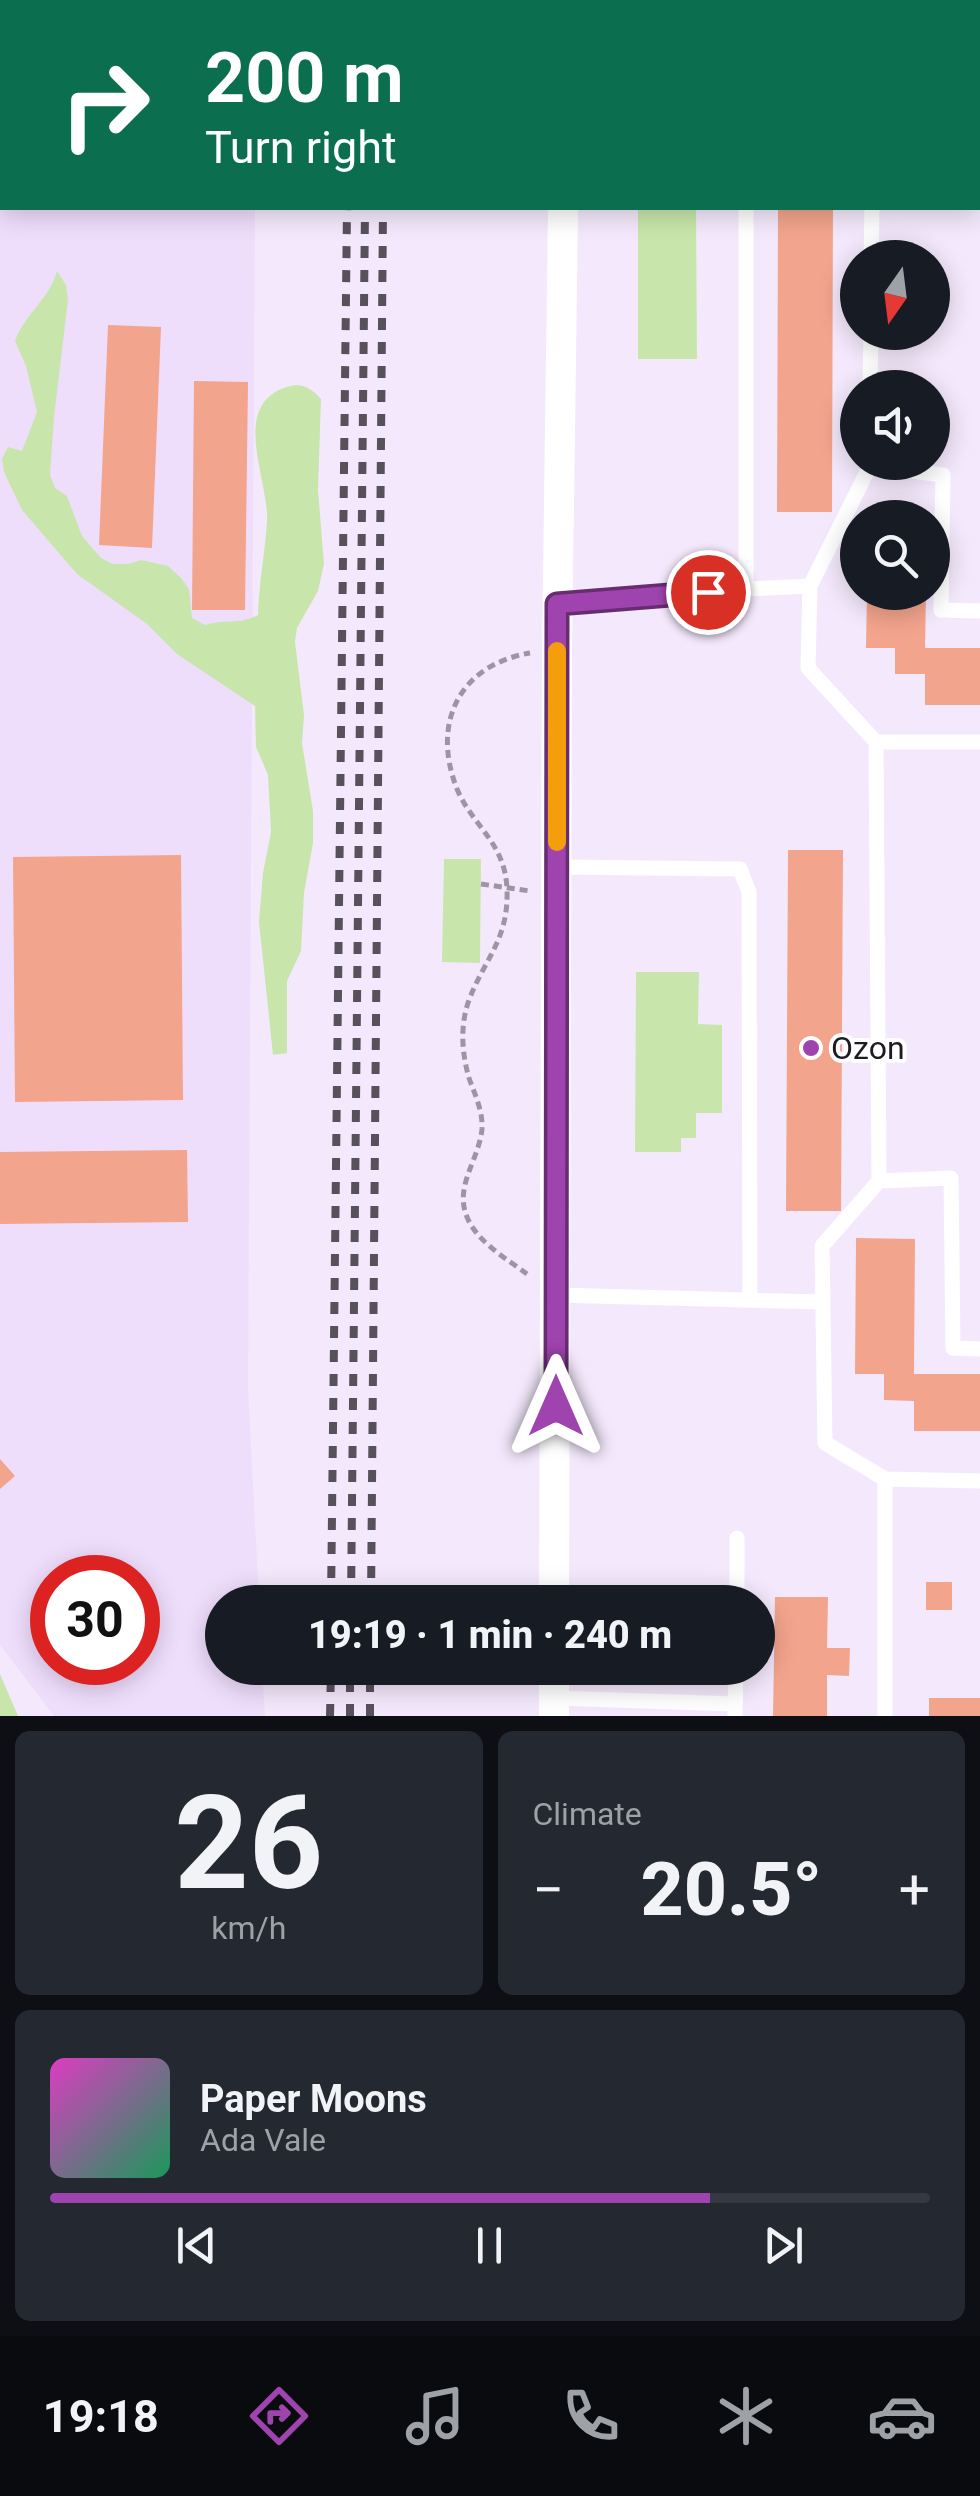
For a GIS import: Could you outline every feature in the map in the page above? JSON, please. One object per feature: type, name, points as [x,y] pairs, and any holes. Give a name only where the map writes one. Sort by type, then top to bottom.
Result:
[{"type":"street","points":[[554,1585],[557,604],[563,210]]},
{"type":"lane","points":[[746,210],[746,590]]},
{"type":"lane","points":[[871,240],[872,210]]},
{"type":"lane","points":[[862,480],[810,586],[808,668],[876,742],[879,1181],[822,1246],[825,1443],[885,1479],[980,1481]]},
{"type":"lane","points":[[943,480],[941,610],[980,611]]},
{"type":"lane","points":[[557,604],[810,586]]},
{"type":"lane","points":[[876,742],[980,742]]},
{"type":"lane","points":[[557,867],[740,869],[749,892],[750,1300]]},
{"type":"lane","points":[[879,1181],[951,1178],[954,1348],[980,1349]]},
{"type":"lane","points":[[556,1296],[823,1302]]},
{"type":"lane","points":[[885,1479],[886,1716]]},
{"type":"lane","points":[[737,1585],[738,1538]]},
{"type":"lane","points":[[554,1694],[735,1710],[736,1685]]},
{"type":"path","points":[[527,1274],[477,1234],[466,1216],[463,1198],[482,1128],[464,1051],[464,1025],[468,1003],[500,942],[507,888],[495,842],[458,792],[447,740],[451,712],[461,692],[479,673],[503,658],[533,653]]},
{"type":"path","points":[[481,884],[527,891]]},
{"type":"shaded area","points":[[0,210],[255,210],[248,1386],[258,1585],[205,1585],[205,1685],[263,1685],[265,1716],[54,1716],[30,1685],[160,1685],[160,1555],[30,1555],[30,1684],[0,1645]]},
{"type":"green space","points":[[638,210],[696,210],[697,359],[638,359]]},
{"type":"green space","points":[[57,271],[66,285],[68,300],[54,417],[50,475],[55,488],[67,496],[82,536],[101,558],[113,564],[141,560],[168,566],[189,589],[192,618],[205,625],[258,615],[267,521],[256,445],[260,410],[270,396],[297,385],[321,399],[318,490],[324,564],[318,591],[297,628],[295,642],[313,843],[304,893],[301,951],[287,981],[287,1053],[273,1055],[259,922],[271,832],[268,775],[256,747],[255,706],[177,654],[147,624],[77,574],[22,510],[4,472],[2,459],[8,447],[22,451],[37,412],[26,366],[15,341]]},
{"type":"green space","points":[[444,859],[481,859],[480,963],[442,962]]},
{"type":"green space","points":[[636,972],[699,972],[698,1024],[722,1025],[722,1113],[696,1113],[696,1138],[681,1138],[681,1152],[635,1152]]},
{"type":"green space","points":[[0,1674],[18,1716],[0,1716]]},
{"type":"building","points":[[778,210],[833,210],[832,512],[777,512]]},
{"type":"building","points":[[108,325],[161,327],[152,548],[99,545]]},
{"type":"building","points":[[194,381],[248,382],[245,610],[192,610]]},
{"type":"building","points":[[867,610],[926,610],[925,648],[980,648],[980,705],[925,705],[925,674],[895,674],[895,648],[866,648]]},
{"type":"building","points":[[788,850],[843,850],[841,1211],[786,1211]]},
{"type":"building","points":[[181,855],[183,1100],[15,1102],[13,857]]},
{"type":"building","points":[[187,1150],[188,1222],[0,1224],[0,1152]]},
{"type":"building","points":[[856,1238],[915,1239],[914,1374],[980,1374],[980,1431],[914,1431],[914,1401],[884,1400],[884,1374],[855,1374]]},
{"type":"building","points":[[0,1459],[15,1476],[0,1489]]},
{"type":"building","points":[[926,1582],[952,1582],[952,1610],[926,1610]]},
{"type":"building","points":[[775,1597],[828,1597],[827,1648],[850,1648],[849,1676],[827,1675],[827,1716],[773,1716]]},
{"type":"building","points":[[929,1698],[980,1698],[980,1716],[929,1716]]},
{"type":"railway","points":[[331,1585],[347,210]]},
{"type":"railway","points":[[351,1585],[365,210]]},
{"type":"railway","points":[[371,1585],[383,210]]},
{"type":"railway","points":[[330,1716],[331,1685]]},
{"type":"railway","points":[[350,1685],[350,1716]]},
{"type":"railway","points":[[370,1685],[370,1716]]},
{"type":"slow traffic","points":[[557,651],[557,842]]},
{"type":"place","name":"Ozon","points":[[811,1048]]},
{"type":"route","points":[[556,1406],[557,604],[708,592]]}]
